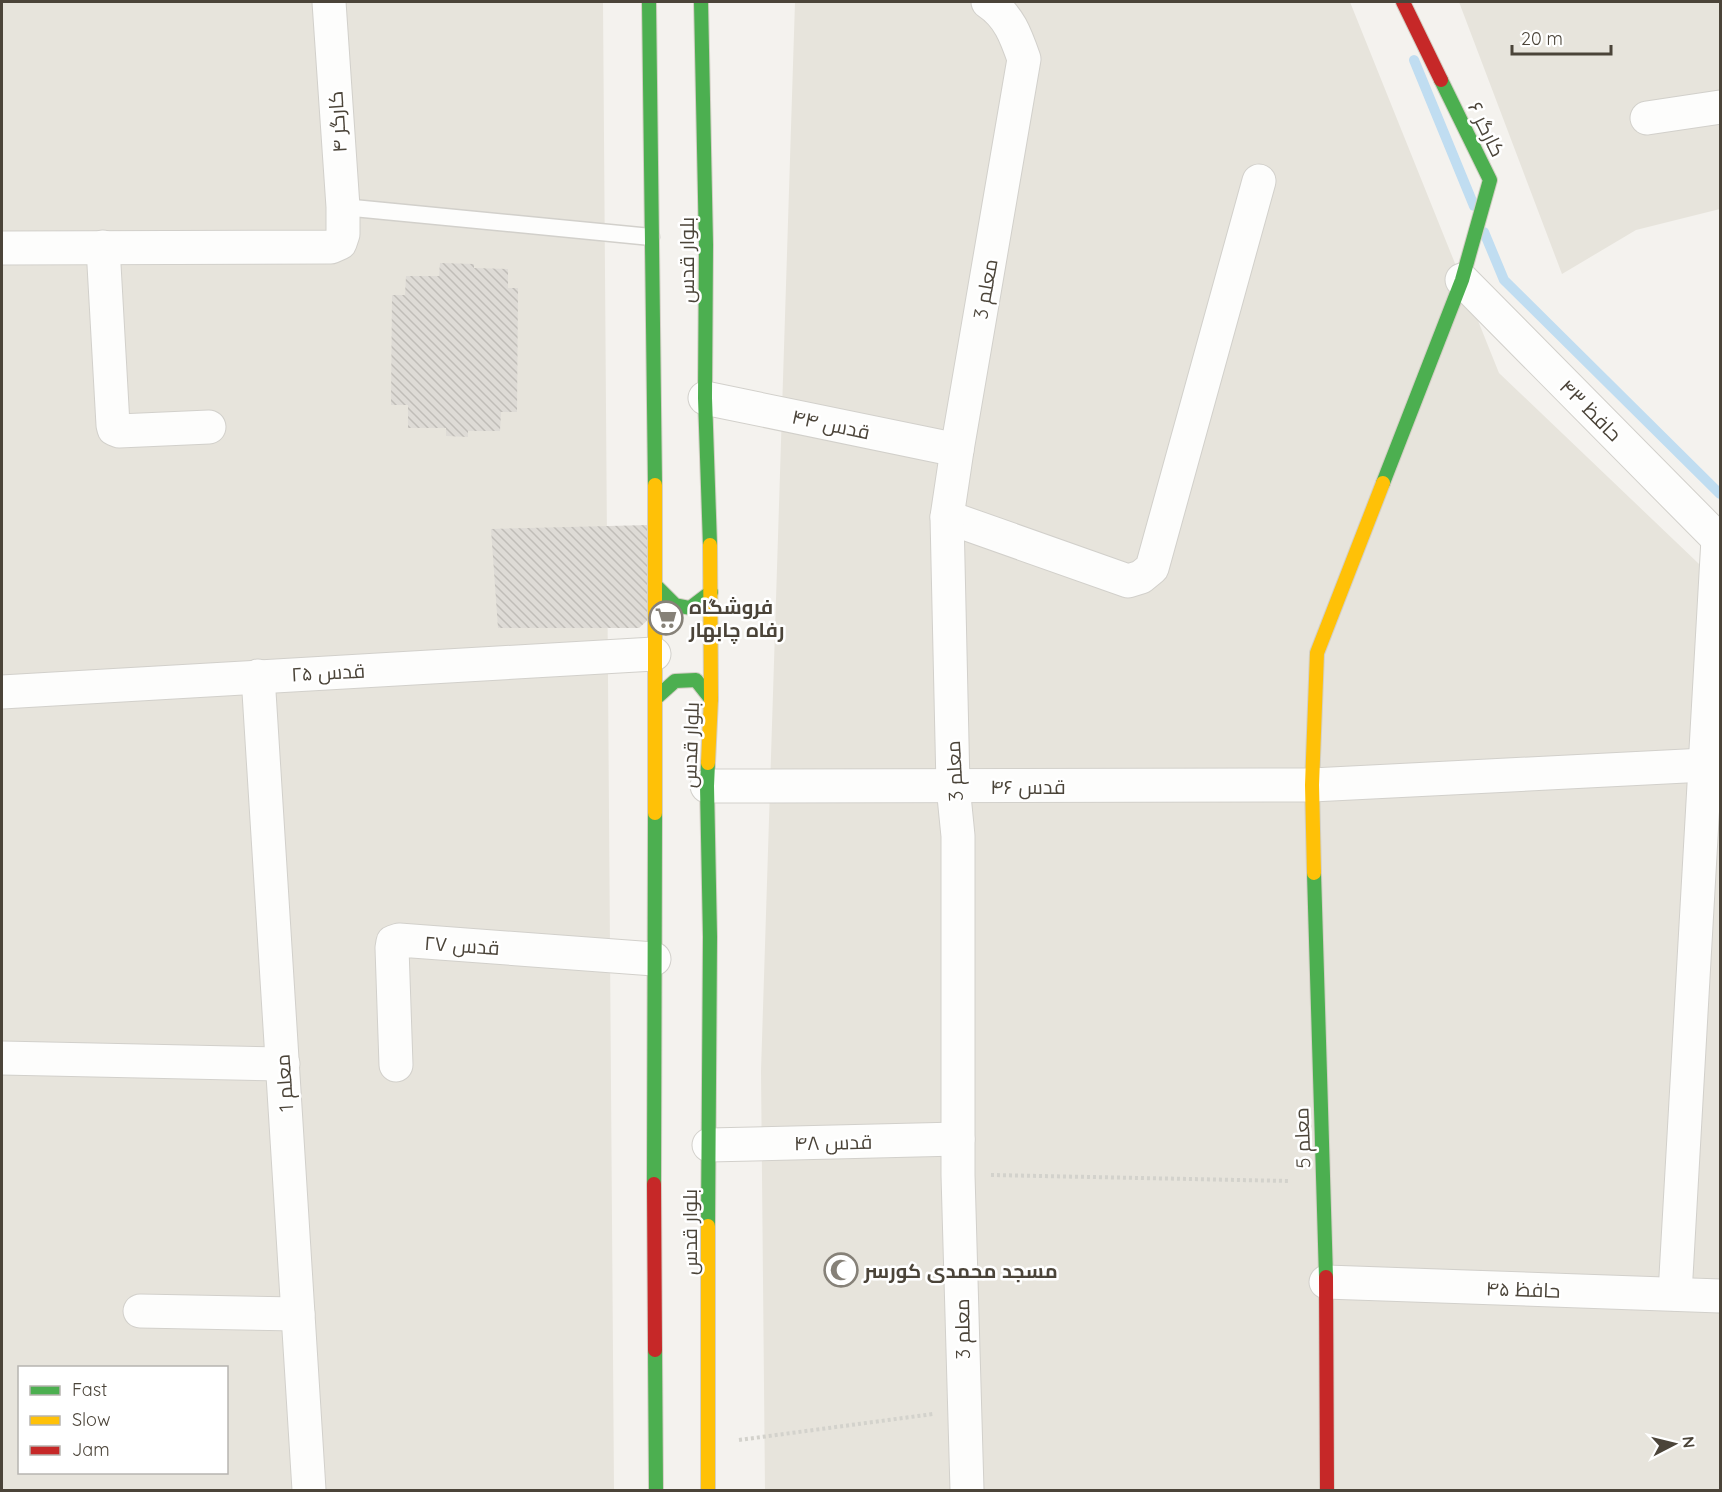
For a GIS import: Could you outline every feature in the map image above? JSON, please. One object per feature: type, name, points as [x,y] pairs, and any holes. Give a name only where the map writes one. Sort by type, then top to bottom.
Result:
[{"type":"main road","name":"بلوار قدس","points":[[649,2],[656,586],[654,654],[656,698],[654,959],[656,1491]]},
{"type":"main road","name":"بلوار قدس","points":[[701,2],[706,246],[705,398],[711,592],[711,699],[707,786],[710,937],[708,1491]]},
{"type":"main road","name":"کارگر ۶","points":[[1312,786],[1317,653],[1462,280],[1490,180],[1403,2]]},
{"type":"main road","points":[[656,586],[675,605],[690,608],[711,592]]},
{"type":"main road","points":[[656,698],[675,681],[696,680],[711,699]]},
{"type":"main road","name":"معلم 5","points":[[1312,786],[1326,1282],[1327,1491]]},
{"type":"street","name":"کارگر ۴","points":[[103,247],[331,247],[340,243],[343,234],[343,207],[329,2]]},
{"type":"street","name":"معلم 3","points":[[968,1491],[958,1175],[958,836],[953,786],[948,517],[957,450],[1024,58],[1013,29],[999,9],[988,2]]},
{"type":"street","points":[[1647,118],[1720,107]]},
{"type":"street","points":[[948,517],[1128,580],[1141,578],[1152,568],[1259,181]]},
{"type":"street","points":[[2,248],[103,247],[114,429],[119,431],[209,427]]},
{"type":"street","name":"حافظ ۴۳","points":[[1462,280],[1719,540]]},
{"type":"street","name":"قدس ۴۴","points":[[705,398],[957,450]]},
{"type":"street","points":[[1675,1294],[1719,540]]},
{"type":"street","name":"قدس ۲۵","points":[[2,692],[654,654]]},
{"type":"street","name":"معلم 1","points":[[258,676],[309,1491]]},
{"type":"street","name":"قدس ۴۶","points":[[707,786],[1312,786],[1705,765]]},
{"type":"street","name":"قدس ۲۷","points":[[396,1065],[393,942],[399,940],[654,959]]},
{"type":"street","points":[[2,1058],[283,1064]]},
{"type":"street","name":"قدس ۴۸","points":[[709,1145],[958,1139]]},
{"type":"street","name":"حافظ ۴۵","points":[[1326,1282],[1720,1296]]},
{"type":"street","points":[[140,1311],[298,1314]]},
{"type":"lane","points":[[343,207],[651,237]]},
{"type":"path","points":[[958,1175],[1323,1182]]},
{"type":"path","points":[[707,1444],[964,1410]]},
{"type":"shaded area","points":[[2,2],[603,2],[614,1490],[2,1490]]},
{"type":"shaded area","points":[[795,2],[1350,2],[1499,373],[1720,584],[1720,1490],[765,1490],[761,1071]]},
{"type":"shaded area","points":[[1459,2],[1720,2],[1720,209],[1636,230],[1562,274]]},
{"type":"building","points":[[440,263],[474,264],[474,268],[508,269],[508,288],[518,288],[517,412],[501,412],[500,431],[468,431],[468,437],[446,436],[446,428],[408,428],[408,405],[391,405],[392,295],[405,295],[406,276],[439,276]]},
{"type":"building","points":[[649,525],[650,618],[639,628],[498,628],[491,529]]},
{"type":"waterway","points":[[1414,60],[1474,206]]},
{"type":"waterway","points":[[1484,232],[1504,280],[1720,494]]},
{"type":"traffic: fast","points":[[649,2],[655,485]]},
{"type":"traffic: fast","points":[[701,2],[706,245],[705,398],[710,545]]},
{"type":"traffic: fast","points":[[1383,483],[1462,280],[1490,180],[1441,80]]},
{"type":"traffic: fast","points":[[656,586],[675,605],[690,608],[711,592]]},
{"type":"traffic: fast","points":[[656,698],[675,681],[696,680],[711,699]]},
{"type":"traffic: fast","points":[[708,763],[710,937],[708,1226]]},
{"type":"traffic: fast","points":[[654,1184],[655,813]]},
{"type":"traffic: fast","points":[[1314,873],[1326,1277]]},
{"type":"traffic: fast","points":[[655,1350],[656,1490]]},
{"type":"traffic: slow","points":[[1314,873],[1312,785],[1317,653],[1383,483]]},
{"type":"traffic: slow","points":[[655,485],[655,813]]},
{"type":"traffic: slow","points":[[708,763],[711,699],[710,545]]},
{"type":"traffic: slow","points":[[708,1226],[708,1490]]},
{"type":"traffic: jam","points":[[1403,2],[1441,80]]},
{"type":"traffic: jam","points":[[654,1184],[655,1350]]},
{"type":"traffic: jam","points":[[1326,1277],[1327,1490]]},
{"type":"place","name":"فروشگاه رفاه چابهار","points":[[666,618]]},
{"type":"place","name":"مسجد محمدی کورسر","points":[[841,1270]]}]
